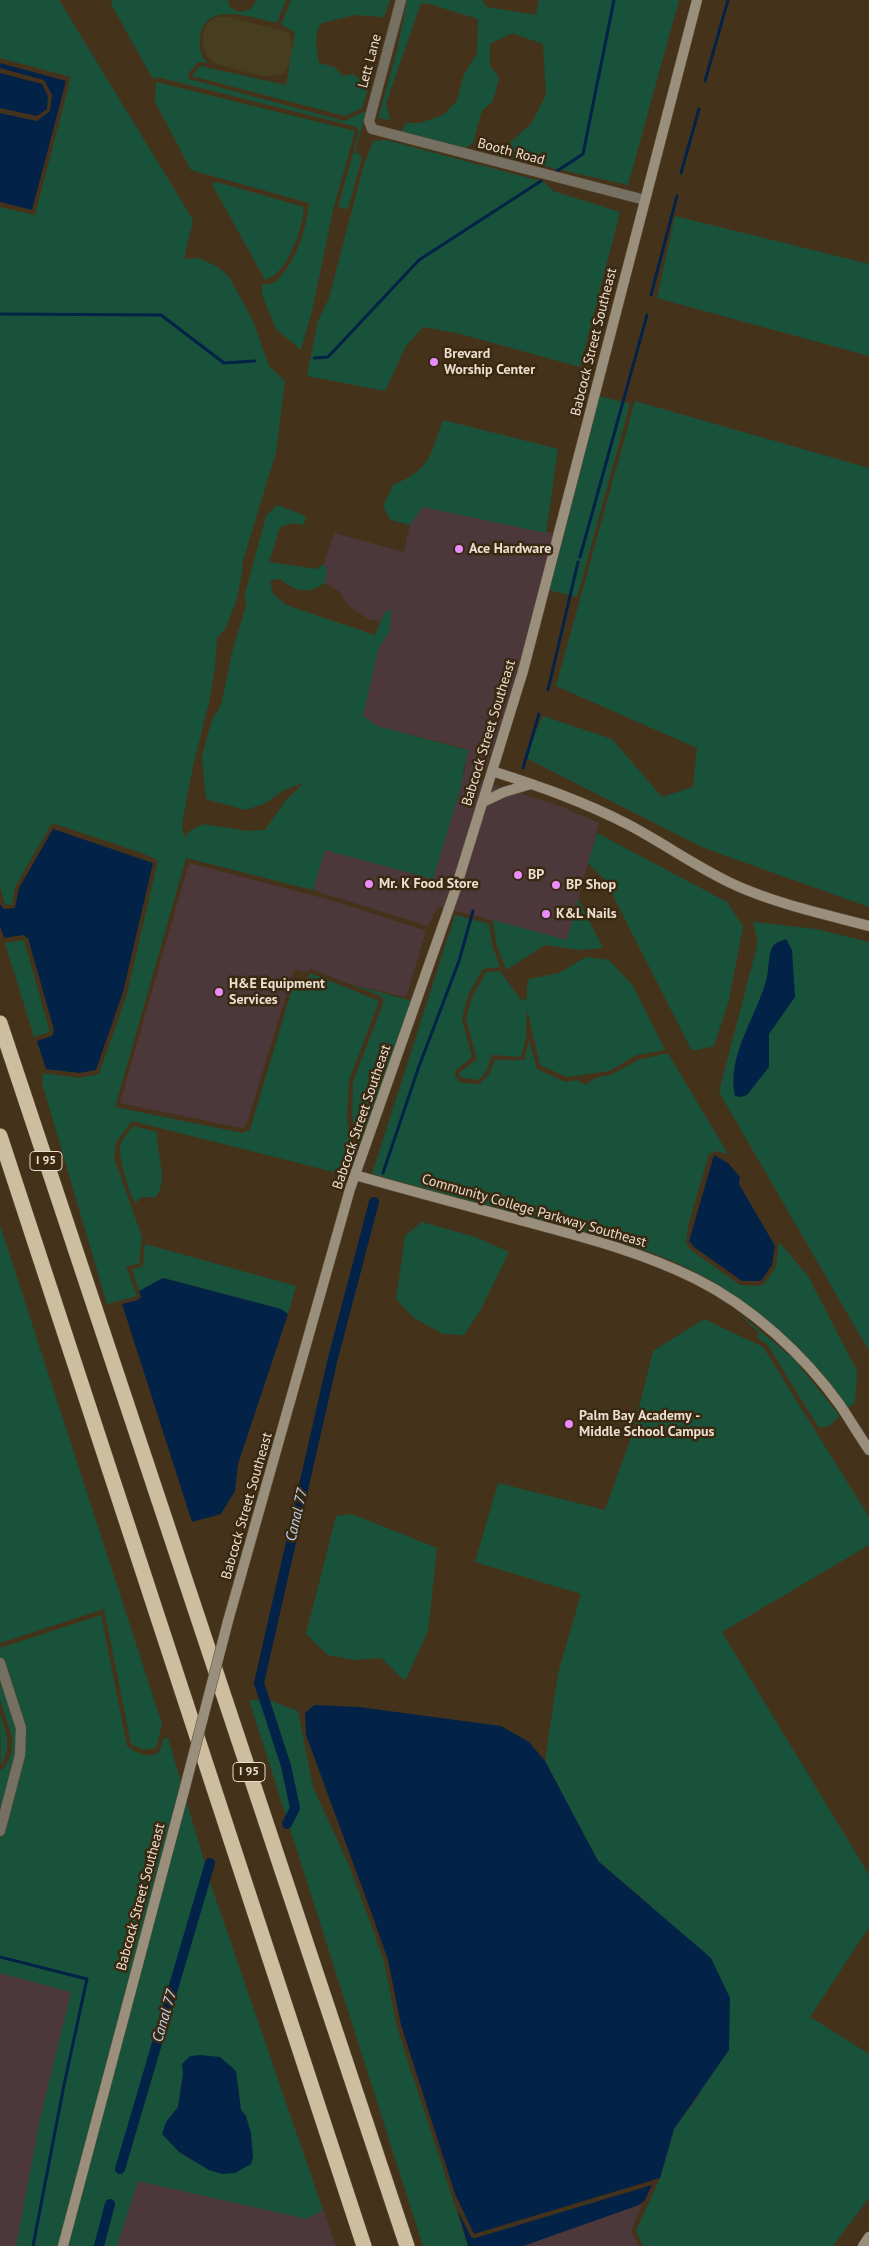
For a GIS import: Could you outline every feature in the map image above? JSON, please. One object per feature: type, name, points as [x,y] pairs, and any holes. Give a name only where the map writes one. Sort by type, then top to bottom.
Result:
[{"type":"highway","name":"I 95","points":[[0,1023],[407,2246]]},
{"type":"highway","name":"I 95","points":[[0,1136],[364,2246]]},
{"type":"main road","name":"Babcock Street Southeast","points":[[63,2246],[228,1621],[355,1175],[446,918],[523,671],[697,0]]},
{"type":"main road","points":[[492,772],[532,784],[599,810],[735,885],[777,901],[869,926]]},
{"type":"main road","points":[[483,802],[504,792],[532,784]]},
{"type":"main road","name":"Community College Parkway Southeast","points":[[355,1175],[594,1240],[643,1256],[696,1279],[725,1296],[758,1320],[797,1354],[840,1405],[869,1450]]},
{"type":"main road","points":[[863,2246],[869,2237]]},
{"type":"street","name":"Lett Lane","points":[[372,129],[369,121],[401,0]]},
{"type":"street","name":"Booth Road","points":[[372,129],[644,200]]},
{"type":"street","points":[[0,1663],[21,1728],[20,1755],[0,1831]]},
{"type":"shaded area","points":[[422,507],[558,534],[505,716],[485,770],[479,780],[562,807],[599,823],[567,940],[438,906],[428,926],[313,890],[325,850],[355,858],[464,776],[468,749],[377,726],[363,716],[378,650],[390,630],[385,612],[381,621],[368,619],[349,606],[339,591],[325,583],[327,569],[324,564],[334,533],[404,552],[410,525]]},
{"type":"shaded area","name":"H&E Equipment Services","points":[[189,863],[337,902],[426,931],[406,997],[350,984],[311,969],[306,972],[294,969],[246,1126],[242,1128],[120,1103]]},
{"type":"shaded area","points":[[0,1973],[72,1992],[40,2119],[16,2246],[0,2246]]},
{"type":"shaded area","points":[[138,2181],[306,2219],[322,2210],[322,2206],[336,2246],[117,2246]]},
{"type":"shaded area","points":[[643,2201],[631,2232],[639,2246],[523,2246],[639,2205]]},
{"type":"green space","points":[[0,0],[59,0],[193,220],[184,259],[198,258],[218,267],[229,277],[253,321],[269,366],[285,381],[276,452],[242,564],[243,568],[237,598],[226,628],[217,638],[215,667],[209,702],[193,766],[182,824],[184,837],[190,831],[203,824],[247,831],[265,830],[286,800],[304,783],[286,789],[264,804],[245,810],[206,799],[202,756],[212,720],[221,705],[233,649],[246,606],[245,594],[266,516],[277,505],[306,516],[304,525],[294,523],[280,527],[269,562],[317,569],[324,564],[327,569],[325,583],[307,590],[292,587],[280,579],[270,580],[273,594],[286,605],[375,635],[385,612],[391,610],[390,630],[378,650],[363,716],[377,726],[468,750],[460,790],[433,879],[325,850],[313,890],[186,858],[115,1107],[242,1133],[250,1130],[292,989],[303,991],[310,973],[379,1001],[349,1080],[347,1116],[351,1147],[338,1173],[132,1121],[116,1142],[114,1158],[142,1237],[139,1264],[126,1266],[137,1296],[107,1304],[42,1083],[43,1073],[79,1078],[99,1074],[127,994],[158,860],[52,823],[15,887],[12,905],[5,904],[0,887],[0,207],[35,215],[71,77],[0,58]]},
{"type":"green space","points":[[112,0],[228,0],[230,7],[239,12],[251,9],[256,0],[286,0],[277,23],[254,17],[230,14],[219,15],[210,19],[203,26],[200,38],[200,49],[208,63],[198,62],[188,74],[189,79],[344,121],[366,111],[355,153],[361,155],[361,161],[348,209],[338,207],[359,132],[357,127],[157,77],[153,79],[111,4]]},
{"type":"green space","points":[[291,0],[390,0],[384,17],[355,15],[322,23],[317,31],[316,42],[319,63],[334,67],[343,76],[353,74],[369,86],[362,108],[345,116],[192,76],[200,66],[286,85],[295,33],[281,24]]},
{"type":"green space","points":[[407,0],[482,0],[487,7],[536,15],[539,0],[679,0],[628,185],[496,155],[531,124],[546,95],[543,44],[512,33],[490,44],[490,65],[499,78],[493,101],[482,111],[473,143],[463,150],[400,134],[406,123],[420,123],[443,115],[457,101],[464,74],[477,54],[478,19],[430,4],[421,3],[386,103],[390,120],[378,118],[397,51]]},
{"type":"green space","points":[[156,82],[355,131],[333,210],[312,311],[301,350],[276,329],[262,295],[262,285],[275,282],[290,264],[303,234],[309,203],[191,170],[155,102]]},
{"type":"green space","points":[[386,140],[544,182],[553,191],[620,212],[580,367],[457,333],[423,327],[406,346],[385,391],[307,376],[318,321],[329,298],[363,168],[373,141]]},
{"type":"green space","points":[[217,182],[304,207],[293,249],[281,269],[273,276],[265,280],[212,184]]},
{"type":"green space","points":[[675,216],[869,264],[869,356],[657,298]]},
{"type":"green space","points":[[599,396],[630,404],[577,597],[549,590]]},
{"type":"green space","points":[[635,401],[869,468],[869,907],[704,848],[524,757],[543,716],[612,739],[662,797],[693,787],[697,748],[556,686]]},
{"type":"green space","points":[[443,420],[558,449],[546,533],[423,507],[410,525],[391,520],[383,507],[393,485],[406,479],[422,467],[431,452]]},
{"type":"green space","points":[[597,833],[727,902],[743,926],[729,1000],[714,1046],[692,1051],[605,880],[588,863]]},
{"type":"green space","points":[[578,899],[603,948],[579,950],[545,945],[506,970],[496,943],[493,920],[567,940]]},
{"type":"green space","points":[[455,915],[489,924],[492,945],[500,967],[483,969],[468,995],[462,1019],[472,1057],[455,1071],[455,1076],[461,1083],[480,1084],[490,1073],[495,1060],[524,1060],[529,1041],[537,1069],[565,1082],[577,1080],[585,1085],[596,1078],[611,1075],[638,1060],[668,1053],[728,1154],[716,1151],[709,1154],[688,1226],[686,1244],[691,1250],[740,1285],[760,1286],[764,1284],[776,1267],[779,1242],[808,1276],[857,1371],[855,1403],[848,1408],[818,1369],[763,1317],[722,1288],[683,1266],[645,1250],[606,1238],[372,1174]]},
{"type":"green space","points":[[753,922],[816,929],[869,942],[869,1351],[719,1092],[758,942]]},
{"type":"green space","points":[[24,940],[50,1032],[34,1037],[5,943]]},
{"type":"green space","points":[[586,957],[609,960],[633,986],[665,1050],[637,1055],[609,1071],[567,1077],[540,1065],[527,1009],[526,1037],[521,1057],[492,1055],[487,1070],[479,1080],[463,1078],[458,1074],[477,1059],[466,1019],[472,997],[486,972],[500,971],[521,1000],[527,999],[529,979],[559,973]]},
{"type":"green space","points":[[350,984],[412,1001],[353,1166],[347,1165],[356,1147],[352,1115],[353,1081],[384,1001],[381,996]]},
{"type":"green space","points":[[133,1126],[157,1132],[162,1174],[160,1190],[156,1197],[141,1197],[136,1203],[127,1184],[120,1151],[122,1141]]},
{"type":"green space","points":[[422,1222],[475,1237],[509,1252],[480,1311],[464,1335],[443,1334],[413,1317],[396,1299],[405,1236]]},
{"type":"green space","points":[[0,1225],[162,1724],[156,1748],[144,1750],[131,1744],[104,1609],[0,1643]]},
{"type":"green space","points":[[145,1244],[296,1286],[288,1314],[281,1309],[163,1278],[139,1291],[132,1270],[143,1266]]},
{"type":"green space","points":[[736,1311],[793,1358],[840,1416],[829,1426],[819,1428],[767,1344],[757,1338],[759,1333]]},
{"type":"green space","points":[[704,1319],[763,1347],[869,1517],[869,1545],[722,1632],[869,1875],[869,1927],[810,2017],[869,2054],[869,2198],[833,2246],[643,2246],[636,2231],[660,2178],[674,2129],[699,2095],[651,1906],[598,1861],[545,1761],[558,1674],[581,1594],[475,1562],[498,1483],[605,1510],[632,1435],[653,1351]]},
{"type":"green space","points":[[352,1514],[437,1548],[428,1631],[405,1681],[381,1658],[354,1660],[328,1655],[306,1634],[336,1516]]},
{"type":"green space","points":[[101,1615],[127,1746],[138,1753],[152,1755],[159,1752],[163,1739],[168,1738],[181,1782],[58,2246],[16,2246],[40,2119],[71,1992],[0,1973],[0,1841],[7,1810],[0,1806],[0,1770],[5,1768],[12,1752],[12,1737],[0,1700],[0,1648]]},
{"type":"green space","points":[[249,1700],[268,1700],[298,1711],[313,1787],[350,1868],[384,1961],[397,2027],[468,2246],[423,2246]]},
{"type":"green space","points":[[0,1714],[7,1740],[6,1752],[1,1766]]},
{"type":"green space","points":[[186,1800],[213,1891],[323,2210],[307,2219],[138,2181],[117,2246],[68,2246]],"holes":[[[236,2071],[241,2110],[246,2116],[203,2165],[188,2158],[166,2122],[178,2107],[183,2074]]]},
{"type":"sand","points":[[226,17],[289,32],[292,43],[291,53],[289,64],[284,74],[258,75],[226,67],[211,60],[203,45],[203,33],[208,23],[212,20]]},
{"type":"water","points":[[0,63],[66,81],[32,210],[0,202],[0,113],[37,121],[50,111],[52,95],[44,80],[0,68]]},
{"type":"water","points":[[0,73],[42,84],[48,96],[47,109],[37,116],[0,108]]},
{"type":"water","points":[[53,829],[153,863],[123,992],[96,1070],[79,1073],[46,1069],[37,1041],[52,1036],[54,1030],[28,938],[23,935],[4,938],[0,926],[0,904],[4,909],[15,908],[19,888]]},
{"type":"water","points":[[786,939],[792,950],[795,997],[769,1034],[769,1067],[747,1095],[735,1096],[733,1081],[735,1065],[744,1035],[763,991],[771,949]]},
{"type":"water","points":[[714,1155],[728,1163],[740,1177],[739,1184],[775,1246],[772,1265],[761,1281],[742,1281],[694,1247],[689,1241]]},
{"type":"water","points":[[163,1278],[281,1309],[288,1314],[238,1464],[235,1491],[221,1514],[192,1522],[122,1304],[138,1300],[141,1297],[139,1291]]},
{"type":"water","points":[[314,1705],[359,1707],[501,1726],[529,1742],[545,1761],[598,1861],[711,1958],[730,1998],[729,2050],[674,2129],[660,2178],[474,2234],[455,2194],[401,2025],[388,1960],[306,1735],[305,1713]]},
{"type":"water","points":[[190,2056],[220,2057],[236,2071],[241,2110],[246,2116],[251,2133],[253,2157],[251,2164],[235,2173],[222,2174],[209,2170],[179,2152],[162,2134],[166,2122],[178,2107],[183,2074],[182,2064]]},
{"type":"water","points":[[652,2185],[645,2200],[639,2205],[523,2246],[468,2246],[458,2211],[471,2237],[475,2238]]},
{"type":"waterway","points":[[557,171],[583,154],[614,0]]},
{"type":"waterway","points":[[705,81],[728,0]]},
{"type":"waterway","points":[[681,173],[699,109]]},
{"type":"waterway","points":[[314,358],[328,357],[419,260],[541,181]]},
{"type":"waterway","points":[[651,295],[677,196]]},
{"type":"waterway","points":[[0,314],[161,315],[224,363],[255,361]]},
{"type":"waterway","points":[[580,557],[647,315]]},
{"type":"waterway","points":[[548,690],[578,562]]},
{"type":"waterway","points":[[523,768],[539,714]]},
{"type":"waterway","points":[[383,1173],[418,1069],[459,961],[473,911]]},
{"type":"waterway","name":"Canal 77","points":[[287,1824],[295,1808],[286,1766],[259,1683],[333,1358],[374,1202]]},
{"type":"waterway","name":"Canal 77","points":[[120,2169],[210,1863]]},
{"type":"waterway","points":[[0,1957],[87,1979],[64,2085],[33,2246]]},
{"type":"waterway","name":"Canal 77","points":[[99,2246],[110,2204]]},
{"type":"place","name":"Brevard Worship Center","points":[[434,362]]},
{"type":"place","name":"Ace Hardware","points":[[459,549]]},
{"type":"place","name":"BP","points":[[518,875]]},
{"type":"place","name":"Mr. K Food Store","points":[[369,884]]},
{"type":"place","name":"BP Shop","points":[[556,885]]},
{"type":"place","name":"K&L Nails","points":[[546,914]]},
{"type":"place","name":"H&E Equipment Services","points":[[219,992]]},
{"type":"place","name":"Palm Bay Academy - Middle School Campus","points":[[569,1424]]}]
